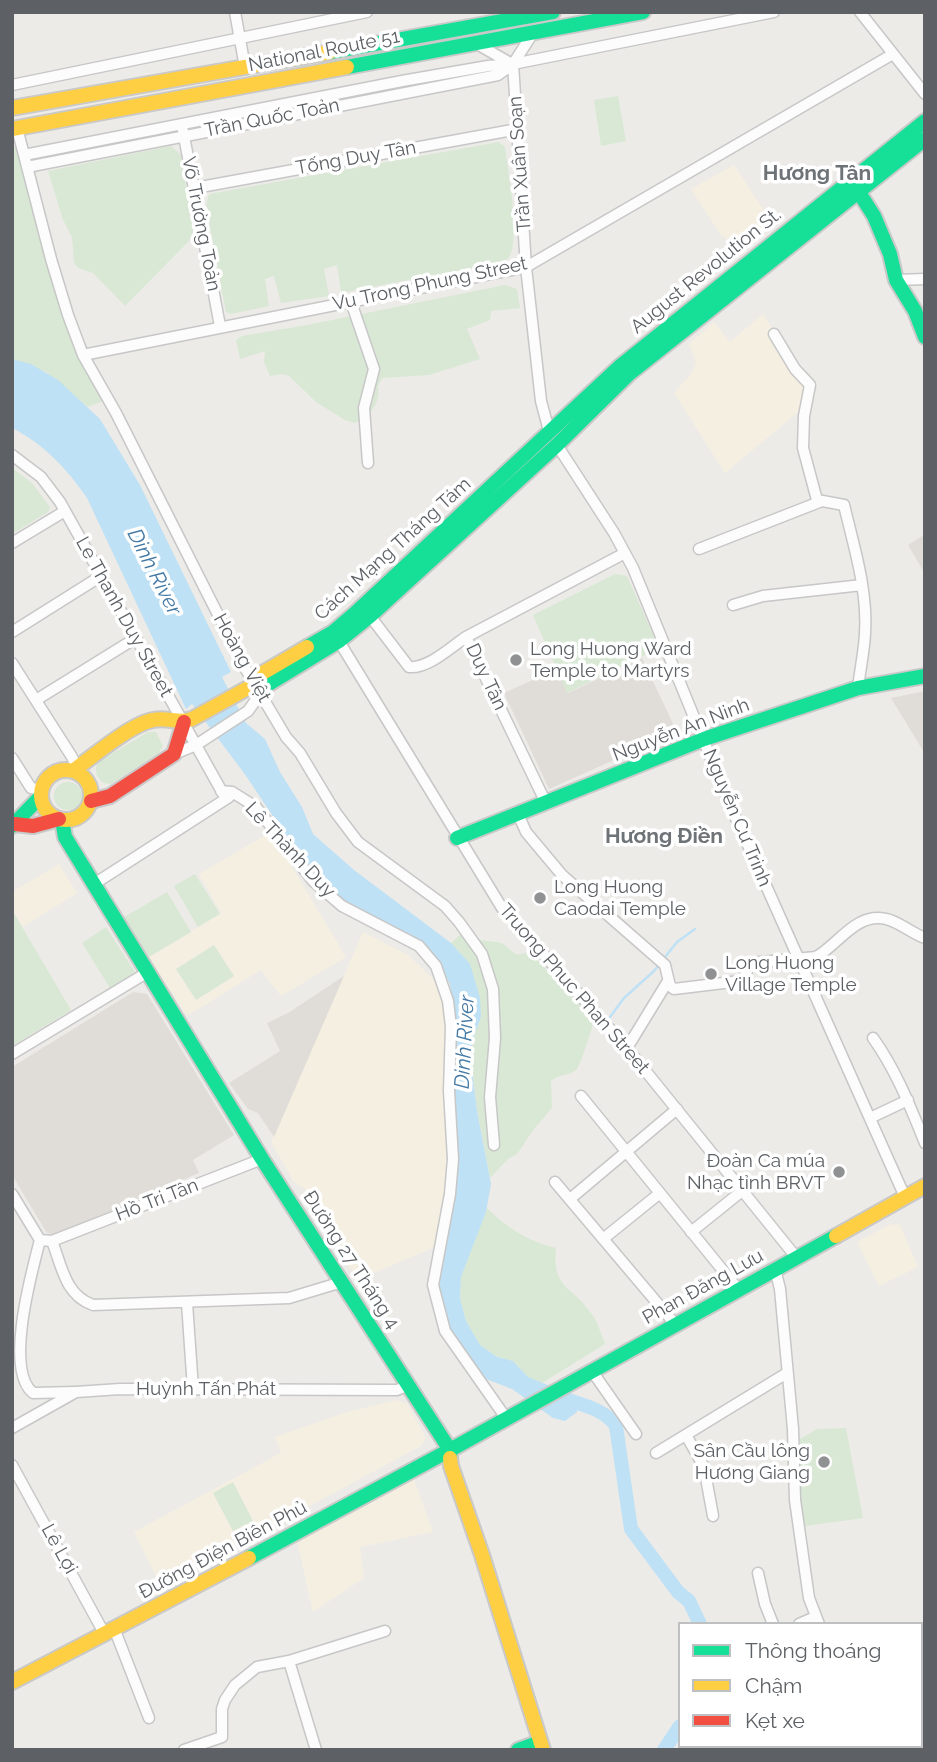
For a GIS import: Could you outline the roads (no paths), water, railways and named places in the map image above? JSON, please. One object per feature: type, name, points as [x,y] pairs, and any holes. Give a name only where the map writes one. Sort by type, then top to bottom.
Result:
[{"type":"main road","name":"National Route 51","points":[[12,108],[246,67],[499,17],[553,12]]},
{"type":"main road","name":"National Route 51","points":[[15,128],[643,12]]},
{"type":"main road","name":"August Revolution St.","points":[[549,431],[619,367],[925,121]]},
{"type":"main road","name":"August Revolution St.","points":[[557,445],[629,374],[925,139]]},
{"type":"main road","points":[[850,180],[867,202],[890,254],[896,279],[915,311],[925,337]]},
{"type":"main road","points":[[549,431],[557,445]]},
{"type":"main road","name":"Cách Mạng Tháng Tám","points":[[336,636],[549,431]]},
{"type":"main road","name":"Cách Mạng Tháng Tám","points":[[188,721],[239,693],[261,688],[370,616],[557,445]]},
{"type":"main road","name":"Nguyễn An Ninh","points":[[457,838],[704,739],[858,688],[925,676]]},
{"type":"main road","points":[[73,771],[147,721],[188,721],[174,754],[110,796],[91,801]]},
{"type":"main road","points":[[65,770],[73,771],[86,779],[92,793],[91,801],[88,808],[77,818],[33,826],[14,825],[42,793],[50,776],[65,770]]},
{"type":"main road","points":[[42,793],[47,810],[61,819]]},
{"type":"main road","name":"Đường 27 Tháng 4","points":[[61,819],[65,837],[262,1159],[450,1450],[451,1466],[486,1568],[541,1746]]},
{"type":"main road","name":"Phan Đăng Lưu","points":[[503,1420],[925,1186]]},
{"type":"main road","name":"Đường Điện Biên Phủ","points":[[12,1682],[179,1596],[503,1420]]},
{"type":"main road","points":[[518,1750],[541,1746]]},
{"type":"street","points":[[235,12],[246,67]]},
{"type":"street","points":[[12,85],[367,12]]},
{"type":"street","name":"Trần Quốc Toản","points":[[24,155],[402,81],[513,64],[774,12]]},
{"type":"street","points":[[859,12],[925,94]]},
{"type":"street","points":[[474,42],[513,64],[533,32]]},
{"type":"street","name":"Vu Trong Phung Street","points":[[83,355],[526,267],[893,54]]},
{"type":"street","name":"Trần Quốc Toản","points":[[27,166],[498,75],[513,64]]},
{"type":"street","name":"Trần Xuân Soạn","points":[[513,64],[526,267],[541,401],[549,431]]},
{"type":"street","points":[[402,81],[405,92]]},
{"type":"street","points":[[288,103],[292,114]]},
{"type":"street","name":"Võ Trường Toản","points":[[182,123],[220,326]]},
{"type":"street","name":"Hoàng Việt","points":[[15,128],[58,282],[83,355],[116,413],[199,579],[336,813],[358,842],[444,906],[482,954],[493,989],[495,1038],[491,1097],[494,1145]]},
{"type":"street","name":"Tống Duy Tân","points":[[195,188],[518,129]]},
{"type":"street","points":[[896,279],[925,279]]},
{"type":"street","points":[[351,302],[374,369],[364,408],[368,463]]},
{"type":"street","points":[[774,334],[795,369],[810,385],[804,416],[803,448],[817,500],[844,505],[862,585],[865,632],[858,688]]},
{"type":"street","name":"Nguyễn Cư Trinh","points":[[557,445],[625,553],[799,960],[905,1197]]},
{"type":"street","name":"Le Thanh Duy Street","points":[[12,455],[41,477],[65,511],[136,638],[188,721],[227,795]]},
{"type":"street","points":[[699,549],[822,501]]},
{"type":"street","points":[[12,543],[65,511]]},
{"type":"street","name":"Duy Tân","points":[[546,803],[466,637],[625,553]]},
{"type":"street","points":[[12,632],[101,576]]},
{"type":"street","points":[[733,605],[763,596],[862,585]]},
{"type":"street","points":[[370,616],[413,668],[423,666],[466,637]]},
{"type":"street","name":"Truong Phuc Phan Street","points":[[336,636],[502,908],[627,1048],[796,1257]]},
{"type":"street","points":[[36,700],[136,638]]},
{"type":"street","points":[[12,663],[72,757],[75,764],[73,771]]},
{"type":"street","name":"Cách Mạng Tháng Tám","points":[[199,743],[248,711],[261,688]]},
{"type":"street","points":[[174,754],[199,743]]},
{"type":"street","points":[[12,758],[32,788],[42,793]]},
{"type":"street","points":[[94,884],[227,795]]},
{"type":"street","name":"Lê Thành Duy","points":[[227,795],[256,807],[313,881],[342,906],[419,946],[436,966],[444,985],[451,1027],[449,1091],[453,1159],[450,1194],[433,1285],[444,1331],[503,1420]]},
{"type":"street","points":[[518,814],[526,832],[562,875],[665,965],[668,981],[674,989],[740,981],[750,963],[816,957],[854,926],[877,918],[888,919],[925,938]]},
{"type":"street","points":[[12,1054],[148,972]]},
{"type":"street","points":[[627,1048],[668,981]]},
{"type":"street","points":[[873,1038],[908,1100],[925,1143]]},
{"type":"street","points":[[581,1096],[738,1289]]},
{"type":"street","points":[[870,1118],[908,1100]]},
{"type":"street","points":[[570,1199],[677,1109]]},
{"type":"street","name":"Hồ Tri Tân","points":[[52,1241],[262,1159]]},
{"type":"street","points":[[555,1182],[675,1324]]},
{"type":"street","points":[[691,1232],[742,1191]]},
{"type":"street","points":[[603,1239],[660,1193]]},
{"type":"street","points":[[12,1194],[40,1240],[23,1307],[22,1367],[27,1386],[33,1393],[76,1392]]},
{"type":"street","points":[[40,1240],[52,1241],[71,1290],[79,1300],[93,1305],[289,1298],[342,1282]]},
{"type":"street","points":[[775,1269],[780,1289],[793,1429],[795,1500],[809,1598],[817,1620]]},
{"type":"street","points":[[187,1303],[192,1390]]},
{"type":"street","points":[[591,1371],[636,1434]]},
{"type":"street","points":[[656,1454],[787,1373]]},
{"type":"street","name":"Huỳnh Tấn Phát","points":[[12,1428],[76,1392],[120,1389],[397,1390],[409,1385]]},
{"type":"street","points":[[686,1435],[704,1467],[713,1516]]},
{"type":"street","name":"Lê Lợi","points":[[12,1465],[109,1630],[149,1718]]},
{"type":"street","points":[[758,1573],[765,1604],[773,1622]]},
{"type":"street","points":[[225,1750],[222,1709],[234,1685],[257,1667],[289,1661],[385,1631]]},
{"type":"street","points":[[289,1661],[316,1750]]},
{"type":"street","points":[[184,1750],[222,1737]]},
{"type":"water","points":[[12,359],[31,364],[58,380],[100,419],[140,485],[231,672],[222,677],[246,723],[265,739],[280,772],[302,807],[313,834],[354,870],[451,943],[470,964],[480,998],[481,1017],[472,1042],[471,1061],[477,1111],[491,1184],[486,1212],[461,1277],[460,1299],[466,1321],[480,1345],[497,1357],[513,1361],[528,1377],[575,1396],[577,1412],[565,1421],[553,1418],[512,1389],[486,1379],[450,1332],[437,1284],[453,1197],[458,1147],[452,1089],[455,1022],[450,984],[440,966],[422,945],[403,932],[364,916],[332,891],[295,849],[244,773],[192,704],[186,709],[87,498],[54,458],[12,428]]},
{"type":"waterway","points":[[610,1017],[624,998],[654,971],[677,942],[695,929]]},
{"type":"waterway","name":"Dinh River","points":[[558,1396],[597,1411],[616,1426],[631,1529],[678,1592],[689,1601],[699,1622]]},
{"type":"waterway","name":"Dinh River","points":[[664,1750],[678,1729]]},
{"type":"place","name":"Long Huong Ward Temple to Martyrs","points":[[516,660]]},
{"type":"place","name":"Long Huong Caodai Temple","points":[[540,898]]},
{"type":"place","name":"Long Huong Village Temple","points":[[711,974]]},
{"type":"place","name":"Đoàn Ca múa Nhạc tỉnh BRVT","points":[[839,1172]]},
{"type":"place","name":"Sân Cầu lông Hương Giang","points":[[824,1462]]},
{"type":"district","name":"Hương Tân","points":[[817,174]]},
{"type":"district","name":"Hương Điền","points":[[664,837]]}]
